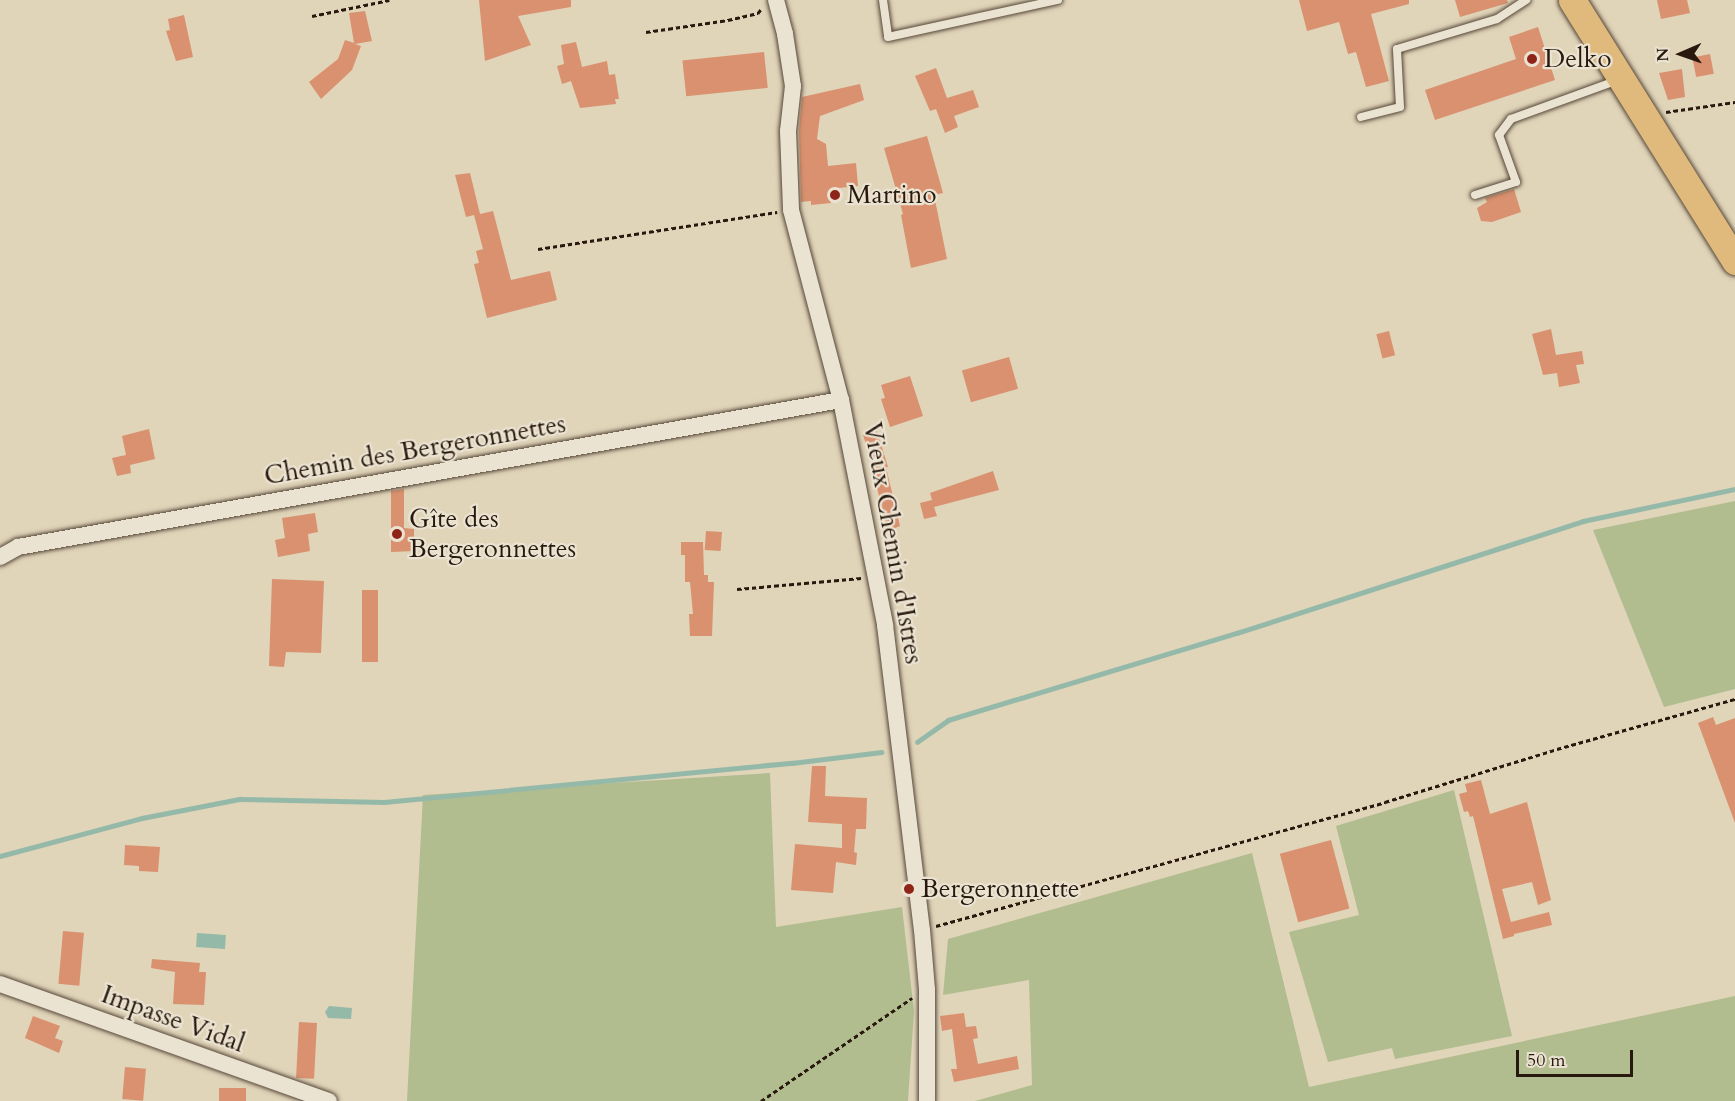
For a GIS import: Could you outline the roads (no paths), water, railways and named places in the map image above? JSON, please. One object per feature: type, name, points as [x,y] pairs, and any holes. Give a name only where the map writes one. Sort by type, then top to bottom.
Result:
[{"type":"main road","points":[[1572,0],[1735,261]]},
{"type":"street","name":"Vieux Chemin d'Istres","points":[[770,3],[785,34],[793,86],[788,131],[790,210],[841,400],[885,625],[922,930],[927,990],[927,1101]]},
{"type":"street","name":"Chemin des Bergeronnettes","points":[[0,557],[18,547],[841,400]]},
{"type":"street","name":"Impasse Vidal","points":[[0,984],[330,1101]]},
{"type":"lane","points":[[883,0],[888,37],[1058,0]]},
{"type":"lane","points":[[1361,117],[1400,107],[1397,49],[1497,20],[1526,0]]},
{"type":"lane","points":[[1475,195],[1516,182],[1499,135],[1511,119],[1621,79]]},
{"type":"waterway","points":[[917,742],[948,720],[1237,633],[1583,521],[1735,489]]},
{"type":"waterway","points":[[0,856],[142,818],[240,799],[384,802],[792,763],[881,752]]},
{"type":"place","name":"Delko","points":[[1532,59]]},
{"type":"place","name":"Martino","points":[[835,195]]},
{"type":"place","name":"Gîte des Bergeronnettes","points":[[397,534]]},
{"type":"place","name":"Bergeronnette","points":[[909,889]]}]
